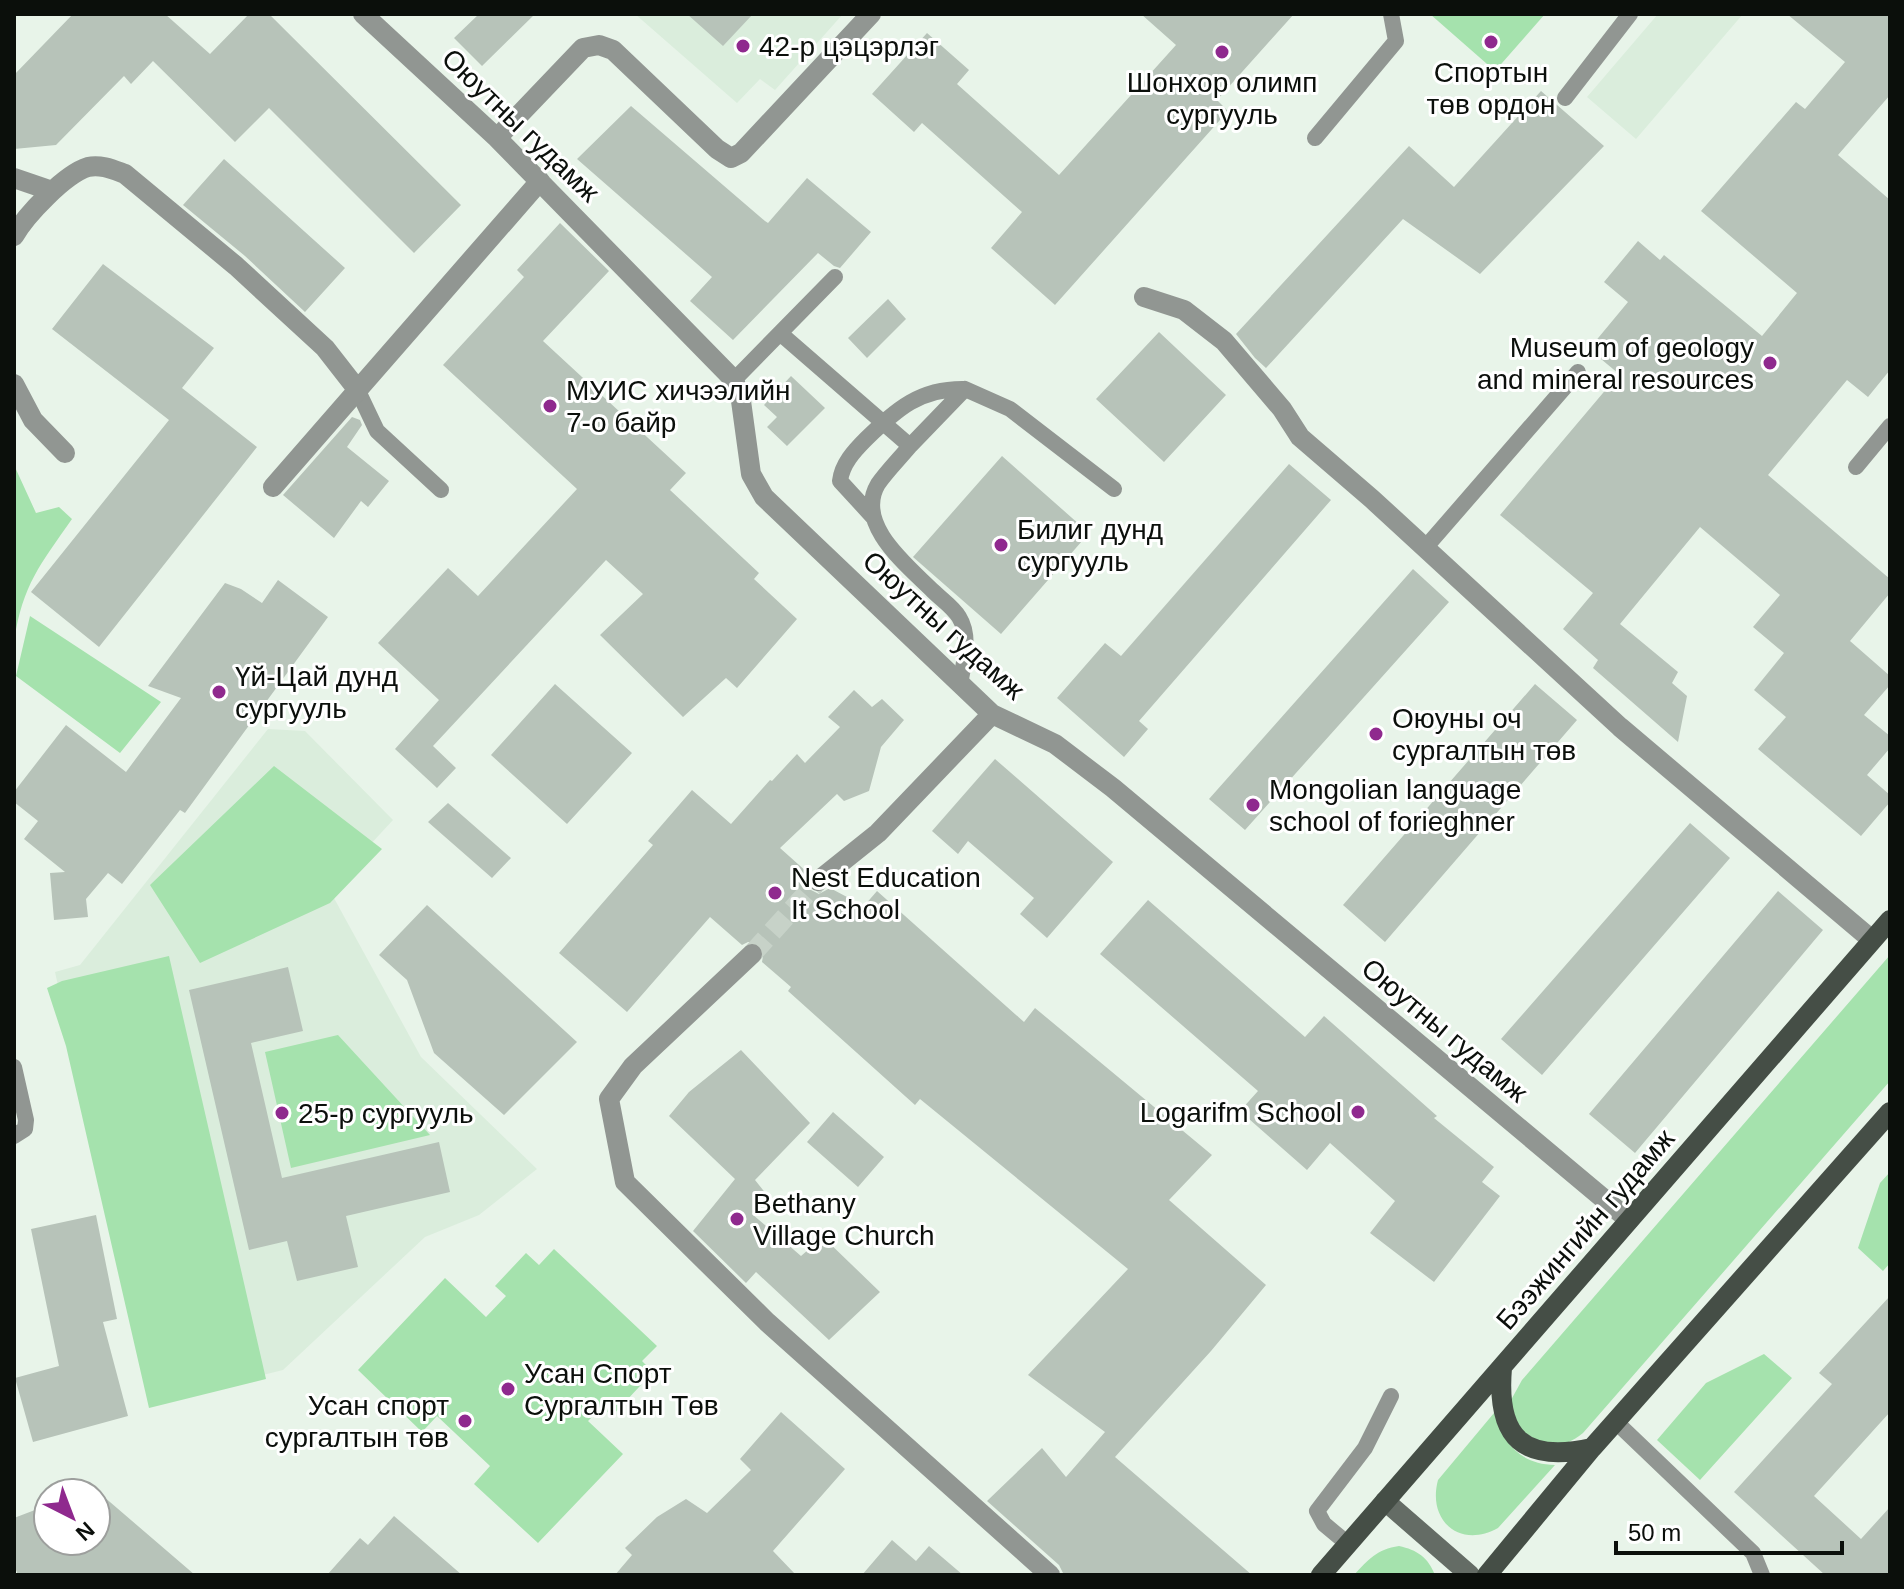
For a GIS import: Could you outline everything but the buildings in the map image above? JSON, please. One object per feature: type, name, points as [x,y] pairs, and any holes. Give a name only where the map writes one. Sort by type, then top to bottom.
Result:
[{"type":"main road","name":"Бээжингийн гудамж","points":[[1321,1575],[1890,920]]},
{"type":"main road","points":[[1487,1575],[1592,1448],[1890,1112]]},
{"type":"main road","points":[[1502,1368],[1504,1414],[1512,1432],[1523,1445],[1547,1453],[1592,1448]]},
{"type":"main road","points":[[1385,1501],[1470,1575]]},
{"type":"street","name":"Оюутны гудамж","points":[[363,14],[497,138],[734,380],[741,401],[751,474],[764,497],[960,684],[992,714],[1055,744],[1113,788],[1629,1220]]},
{"type":"street","points":[[497,138],[583,48],[599,45],[613,50],[717,149],[731,158],[741,153],[871,14]]},
{"type":"street","points":[[14,236],[52,191],[89,167],[107,167],[125,174],[236,266],[303,327],[325,348],[357,389]]},
{"type":"street","points":[[14,178],[52,191]]},
{"type":"street","points":[[273,487],[540,181]]},
{"type":"street","points":[[1144,297],[1184,310],[1224,341],[1282,409],[1300,437],[1620,727],[1872,940]]},
{"type":"street","points":[[14,384],[33,420],[65,453]]},
{"type":"street","points":[[818,881],[878,833],[992,714]]},
{"type":"street","points":[[752,954],[633,1066],[609,1099],[625,1182],[767,1322],[1050,1575]]},
{"type":"lane","points":[[1315,138],[1396,41],[1391,14]]},
{"type":"lane","points":[[1565,98],[1630,14]]},
{"type":"lane","points":[[734,380],[835,277]]},
{"type":"lane","points":[[781,334],[910,446]]},
{"type":"lane","points":[[1425,548],[1578,372]]},
{"type":"lane","points":[[960,684],[966,639],[959,617],[910,569],[882,536],[873,517],[840,481],[841,472],[853,452],[899,407],[944,388],[965,389],[1010,409],[1114,489]]},
{"type":"lane","points":[[357,389],[377,431],[441,490]]},
{"type":"lane","points":[[873,517],[873,500],[878,485],[910,446],[965,389]]},
{"type":"lane","points":[[1856,467],[1890,426]]},
{"type":"lane","points":[[14,1067],[26,1120],[25,1129],[14,1136]]},
{"type":"lane","points":[[1348,1544],[1324,1524],[1317,1511],[1365,1448],[1391,1396]]},
{"type":"lane","points":[[1616,1422],[1753,1553],[1762,1575]]},
{"type":"shaded area","name":"42-р цэцэрлэг","points":[[635,14],[843,14],[775,90],[760,79],[737,103]]},
{"type":"shaded area","points":[[1658,14],[1743,14],[1636,139],[1587,97]]},
{"type":"shaded area","name":"25-р сургууль","points":[[268,729],[305,731],[393,820],[329,889],[421,1057],[537,1169],[479,1215],[425,1237],[283,1370],[150,1403],[55,972],[80,965]]},
{"type":"green space","name":"Спортын төв ордон","points":[[1430,14],[1545,14],[1495,71]]},
{"type":"green space","points":[[14,465],[36,513],[59,507],[72,519],[28,589],[14,641]]},
{"type":"green space","points":[[30,616],[161,702],[120,753],[16,676]]},
{"type":"green space","points":[[274,766],[382,849],[330,903],[200,963],[150,885]]},
{"type":"green space","points":[[1890,955],[1890,1081],[1583,1433],[1574,1440],[1549,1445],[1517,1427],[1511,1400],[1522,1380]]},
{"type":"green space","points":[[169,956],[266,1379],[149,1408],[66,1046],[47,988],[62,981]]},
{"type":"green space","points":[[338,1035],[430,1135],[291,1168],[265,1052]]},
{"type":"green space","points":[[1890,1172],[1890,1263],[1883,1271],[1858,1248],[1880,1183]]},
{"type":"green space","name":"Усан Спорт Сургалтын Төв","points":[[554,1249],[657,1346],[642,1361],[653,1372],[612,1416],[602,1407],[588,1421],[623,1454],[538,1543],[474,1484],[490,1466],[437,1416],[422,1432],[358,1370],[445,1278],[486,1317],[506,1296],[495,1286],[526,1253],[539,1265]]},
{"type":"green space","points":[[1764,1354],[1792,1378],[1700,1480],[1657,1440],[1706,1383]]},
{"type":"green space","points":[[1494,1413],[1508,1443],[1515,1450],[1532,1461],[1555,1465],[1498,1528],[1484,1534],[1459,1533],[1442,1519],[1437,1508],[1438,1480]]},
{"type":"green space","points":[[1399,1546],[1421,1555],[1435,1575],[1354,1575],[1379,1553]]},
{"type":"tunnel","points":[[752,954],[818,881]]},
{"type":"place","name":"Спортын төв ордон","points":[[1491,42]]},
{"type":"place","name":"42-р цэцэрлэг","points":[[743,46]]},
{"type":"place","name":"Шонхор олимп сургууль","points":[[1222,52]]},
{"type":"place","name":"Museum of geology and mineral resources","points":[[1770,363]]},
{"type":"place","name":"МУИС хичээлийн 7-о байр","points":[[550,406]]},
{"type":"place","name":"Билиг дунд сургууль","points":[[1001,545]]},
{"type":"place","name":"Үй-Цай дунд сургууль","points":[[219,692]]},
{"type":"place","name":"Оюуны оч сургалтын төв","points":[[1376,734]]},
{"type":"place","name":"Mongolian language school of forieghner","points":[[1253,805]]},
{"type":"place","name":"Nest Education It School","points":[[775,893]]},
{"type":"place","name":"Logarifm School","points":[[1358,1112]]},
{"type":"place","name":"25-р сургууль","points":[[282,1113]]},
{"type":"place","name":"Bethany Village Church","points":[[737,1219]]},
{"type":"place","name":"Усан Спорт Сургалтын Төв","points":[[508,1389]]},
{"type":"place","name":"Усан спорт сургалтын төв","points":[[465,1421]]}]
